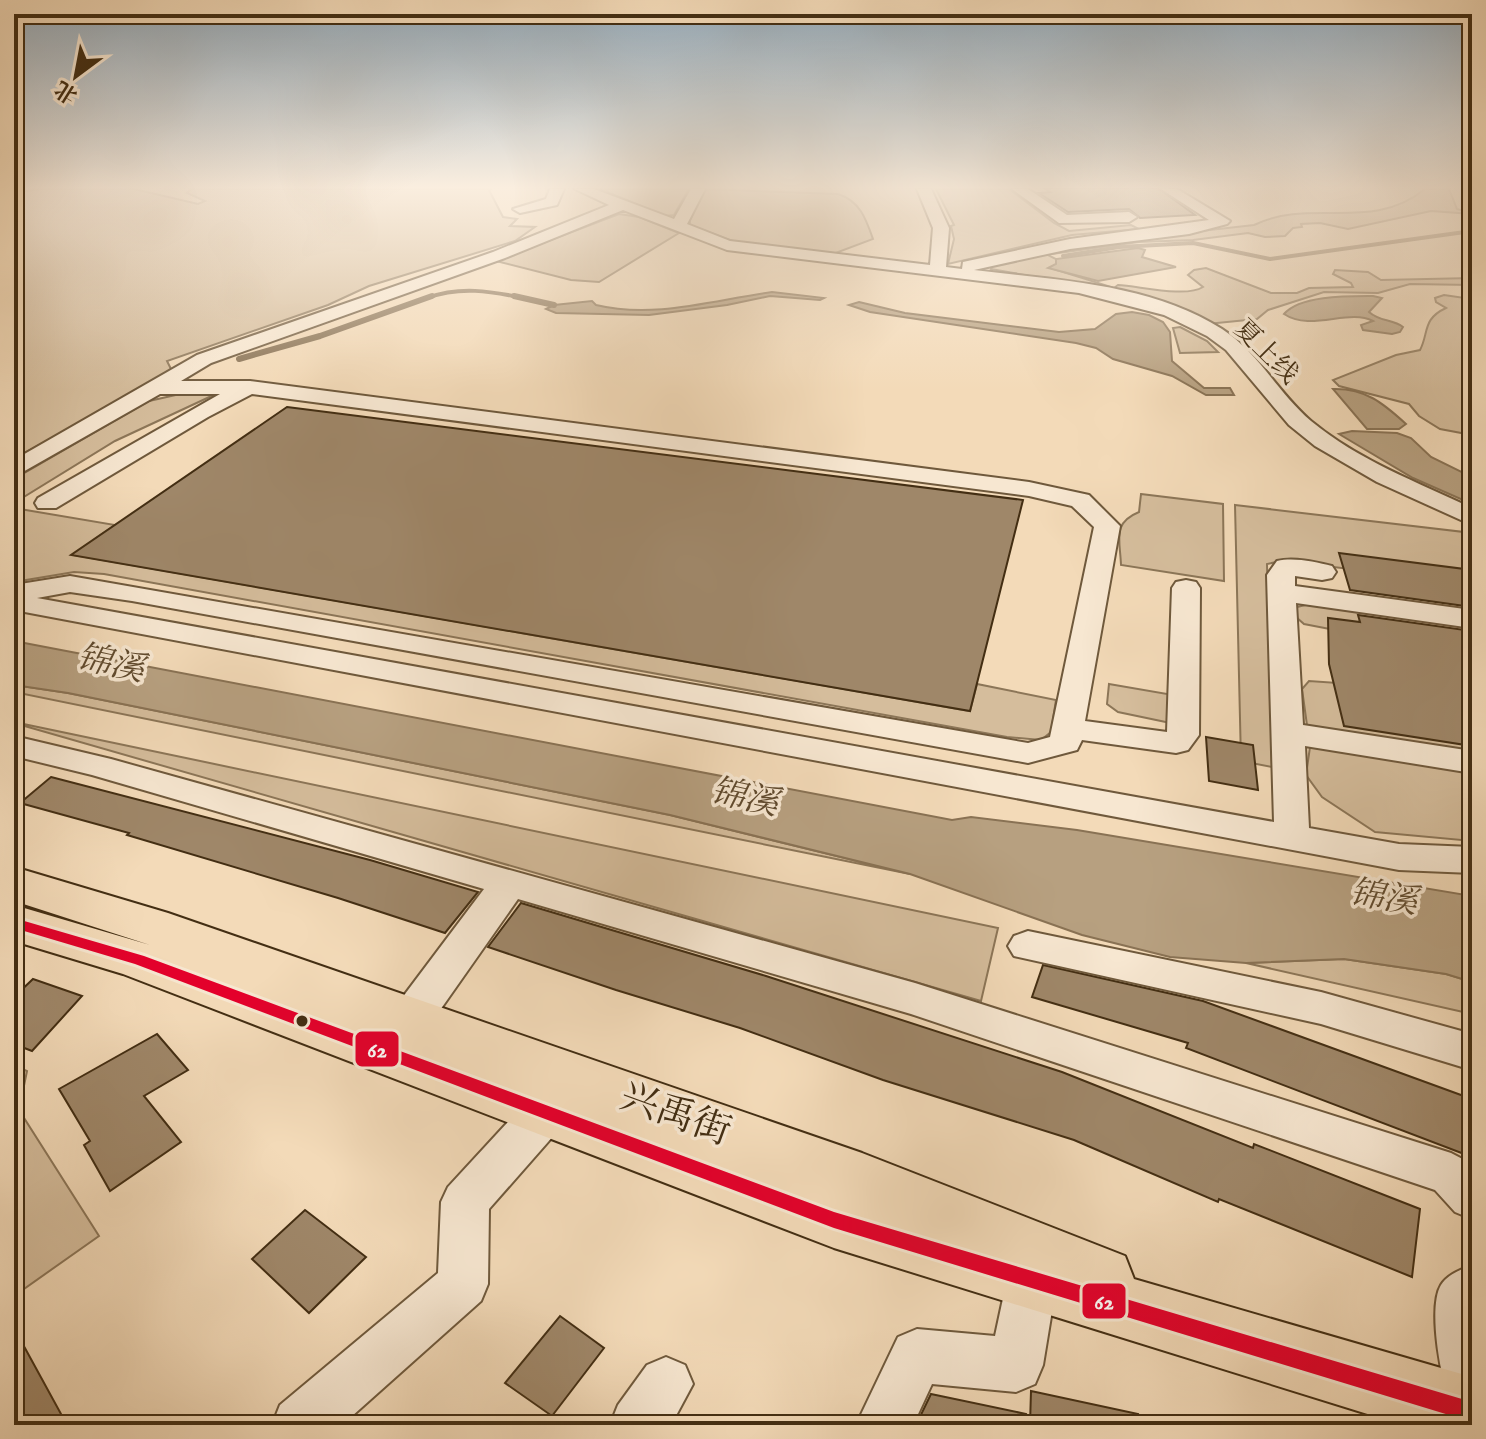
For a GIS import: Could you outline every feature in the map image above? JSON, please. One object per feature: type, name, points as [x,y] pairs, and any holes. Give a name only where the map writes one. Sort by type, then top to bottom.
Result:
[{"type":"main road","name":"兴禹街","points":[[14,884],[151,926],[862,1179],[1328,1370]]},
{"type":"main road","name":"兴禹街","points":[[14,923],[139,960],[834,1220],[1472,1412]]},
{"type":"street","points":[[14,470],[204,359],[496,256]]},
{"type":"street","name":"夏上线","points":[[824,256],[1108,293],[1191,321],[1232,345],[1304,426],[1409,487],[1472,517]]},
{"type":"street","points":[[943,256],[942,270],[1010,256]]},
{"type":"street","points":[[14,593],[70,584],[1028,753],[1065,743],[1107,526],[1080,500],[1029,489],[250,387],[156,388]]},
{"type":"street","points":[[47,503],[200,412],[250,387]]},
{"type":"street","points":[[1292,837],[1281,575],[1286,567],[1322,572]]},
{"type":"street","points":[[1067,728],[1176,743],[1183,735],[1186,588]]},
{"type":"street","points":[[1282,593],[1472,619]]},
{"type":"street","points":[[14,602],[1399,857],[1472,860]]},
{"type":"street","points":[[1288,733],[1472,762]]},
{"type":"street","points":[[14,746],[99,766],[975,1018],[1451,1174],[1472,1197]]},
{"type":"street","points":[[411,1018],[509,883]]},
{"type":"street","points":[[1028,946],[1321,1008],[1472,1052]]},
{"type":"street","points":[[300,1425],[463,1284],[465,1202],[546,1112]]},
{"type":"street","points":[[884,1425],[917,1356],[1016,1365],[1032,1280]]},
{"type":"street","points":[[1472,1290],[1460,1301],[1472,1393]]},
{"type":"shaded area","points":[[14,256],[466,256],[369,286],[328,305],[167,361],[171,369],[150,384],[14,459]]},
{"type":"shaded area","points":[[509,256],[641,256],[599,282],[571,280],[496,261]]},
{"type":"shaded area","points":[[950,256],[982,256],[948,264]]},
{"type":"shaded area","points":[[1031,256],[1050,256],[1056,259],[1056,264],[1050,268],[1114,288],[1107,290],[991,269],[992,266]]},
{"type":"shaded area","points":[[1206,268],[1271,293],[1353,287],[1333,274],[1335,270],[1368,272],[1381,280],[1472,278],[1472,285],[1410,284],[1378,293],[1324,292],[1268,310],[1257,319],[1207,324],[1187,313],[1114,288],[1118,285],[1195,290],[1203,287],[1188,275],[1194,270]]},
{"type":"shaded area","points":[[1444,295],[1472,299],[1472,435],[1440,429],[1419,416],[1409,404],[1339,386],[1333,380],[1396,355],[1420,350],[1433,317],[1446,308],[1435,298]]},
{"type":"shaded area","points":[[1180,327],[1207,341],[1218,352],[1180,353],[1173,328]]},
{"type":"shaded area","points":[[189,392],[218,393],[115,441],[14,503],[14,479],[149,401]]},
{"type":"shaded area","points":[[1141,494],[1223,504],[1224,581],[1121,565],[1121,527],[1130,516],[1139,512]]},
{"type":"shaded area","points":[[1235,505],[1472,533],[1472,583],[1281,561],[1267,564],[1272,767],[1241,761]]},
{"type":"shaded area","points":[[14,508],[115,525],[73,555],[970,711],[977,684],[1056,700],[1051,732],[1041,740],[1007,737],[104,574],[74,572],[14,582]]},
{"type":"shaded area","points":[[1310,604],[1472,627],[1472,841],[1375,832],[1322,797],[1306,775],[1310,747],[1302,689],[1309,681],[1366,685],[1356,634],[1304,624],[1296,617],[1297,607]]},
{"type":"shaded area","points":[[1109,684],[1179,696],[1180,725],[1118,712],[1107,704]]},
{"type":"shaded area","points":[[14,685],[68,693],[670,815],[910,874],[14,692]]},
{"type":"shaded area","points":[[14,723],[998,928],[981,1001]]},
{"type":"shaded area","points":[[1344,959],[1446,974],[1472,982],[1472,1014],[1246,963]]},
{"type":"shaded area","points":[[14,1065],[27,1071],[19,1110],[99,1236],[14,1296]]},
{"type":"water","points":[[1142,256],[1176,267],[1098,281],[1048,268],[1056,264],[1056,259]]},
{"type":"water","points":[[772,292],[824,298],[770,296],[649,315],[556,313],[546,309],[554,305],[592,301],[596,305],[618,309],[662,309]]},
{"type":"water","points":[[1382,298],[1369,312],[1399,324],[1403,327],[1400,332],[1392,334],[1363,330],[1361,325],[1373,321],[1363,318],[1306,321],[1284,314],[1301,303],[1313,300]]},
{"type":"water","points":[[859,302],[905,313],[1059,332],[1095,329],[1116,314],[1132,312],[1149,315],[1163,322],[1170,332],[1172,361],[1204,388],[1230,388],[1234,395],[1206,395],[1172,376],[1113,359],[1096,348],[1076,343],[870,312],[849,305]]},
{"type":"water","points":[[1333,389],[1355,391],[1373,398],[1406,424],[1399,429],[1367,429]]},
{"type":"water","points":[[1352,431],[1397,433],[1411,438],[1431,457],[1472,477],[1472,504],[1413,478],[1339,434]]},
{"type":"water","name":"锦溪","points":[[14,641],[952,820],[971,817],[1077,830],[1472,896],[1472,982],[1446,974],[1344,959],[1246,963],[1170,957],[1082,935],[910,874],[670,815],[68,693],[14,685]]},
{"type":"building","points":[[287,407],[1023,500],[970,711],[71,555]]},
{"type":"building","points":[[1339,553],[1472,570],[1472,607],[1350,590]]},
{"type":"building","points":[[1358,615],[1472,631],[1472,746],[1344,726],[1329,664],[1328,618],[1360,622]]},
{"type":"building","points":[[1206,737],[1253,745],[1258,790],[1209,781]]},
{"type":"building","points":[[51,777],[370,860],[478,892],[445,933],[127,835],[129,833],[20,803]]},
{"type":"building","points":[[521,903],[766,976],[1062,1072],[1253,1148],[1254,1144],[1420,1209],[1412,1277],[1219,1199],[1218,1202],[1074,1140],[883,1080],[740,1028],[488,947]]},
{"type":"building","points":[[1043,965],[1203,1001],[1472,1099],[1472,1157],[1186,1048],[1188,1043],[1032,997]]},
{"type":"building","points":[[33,979],[82,996],[32,1051],[14,1044],[14,997]]},
{"type":"building","points":[[157,1034],[188,1070],[144,1096],[181,1142],[110,1191],[84,1145],[90,1141],[59,1089]]},
{"type":"building","points":[[305,1210],[366,1257],[309,1313],[252,1259]]},
{"type":"building","points":[[560,1316],[604,1348],[552,1416],[505,1383]]},
{"type":"building","points":[[14,1328],[61,1414],[47,1425],[14,1425]]},
{"type":"building","points":[[1031,1391],[1138,1414],[1136,1425],[1030,1425]]},
{"type":"building","points":[[931,1394],[1026,1414],[1024,1425],[916,1425]]},
{"type":"waterway","points":[[1256,256],[1270,259],[1291,256]]},
{"type":"waterway","points":[[427,298],[451,292],[475,291],[522,298]]},
{"type":"waterway","points":[[239,359],[320,336],[432,296]]},
{"type":"waterway","points":[[514,296],[522,298]]},
{"type":"waterway","points":[[522,298],[554,305]]},
{"type":"transit line","name":"62","points":[[14,923],[139,960],[834,1220],[1472,1412]]}]
